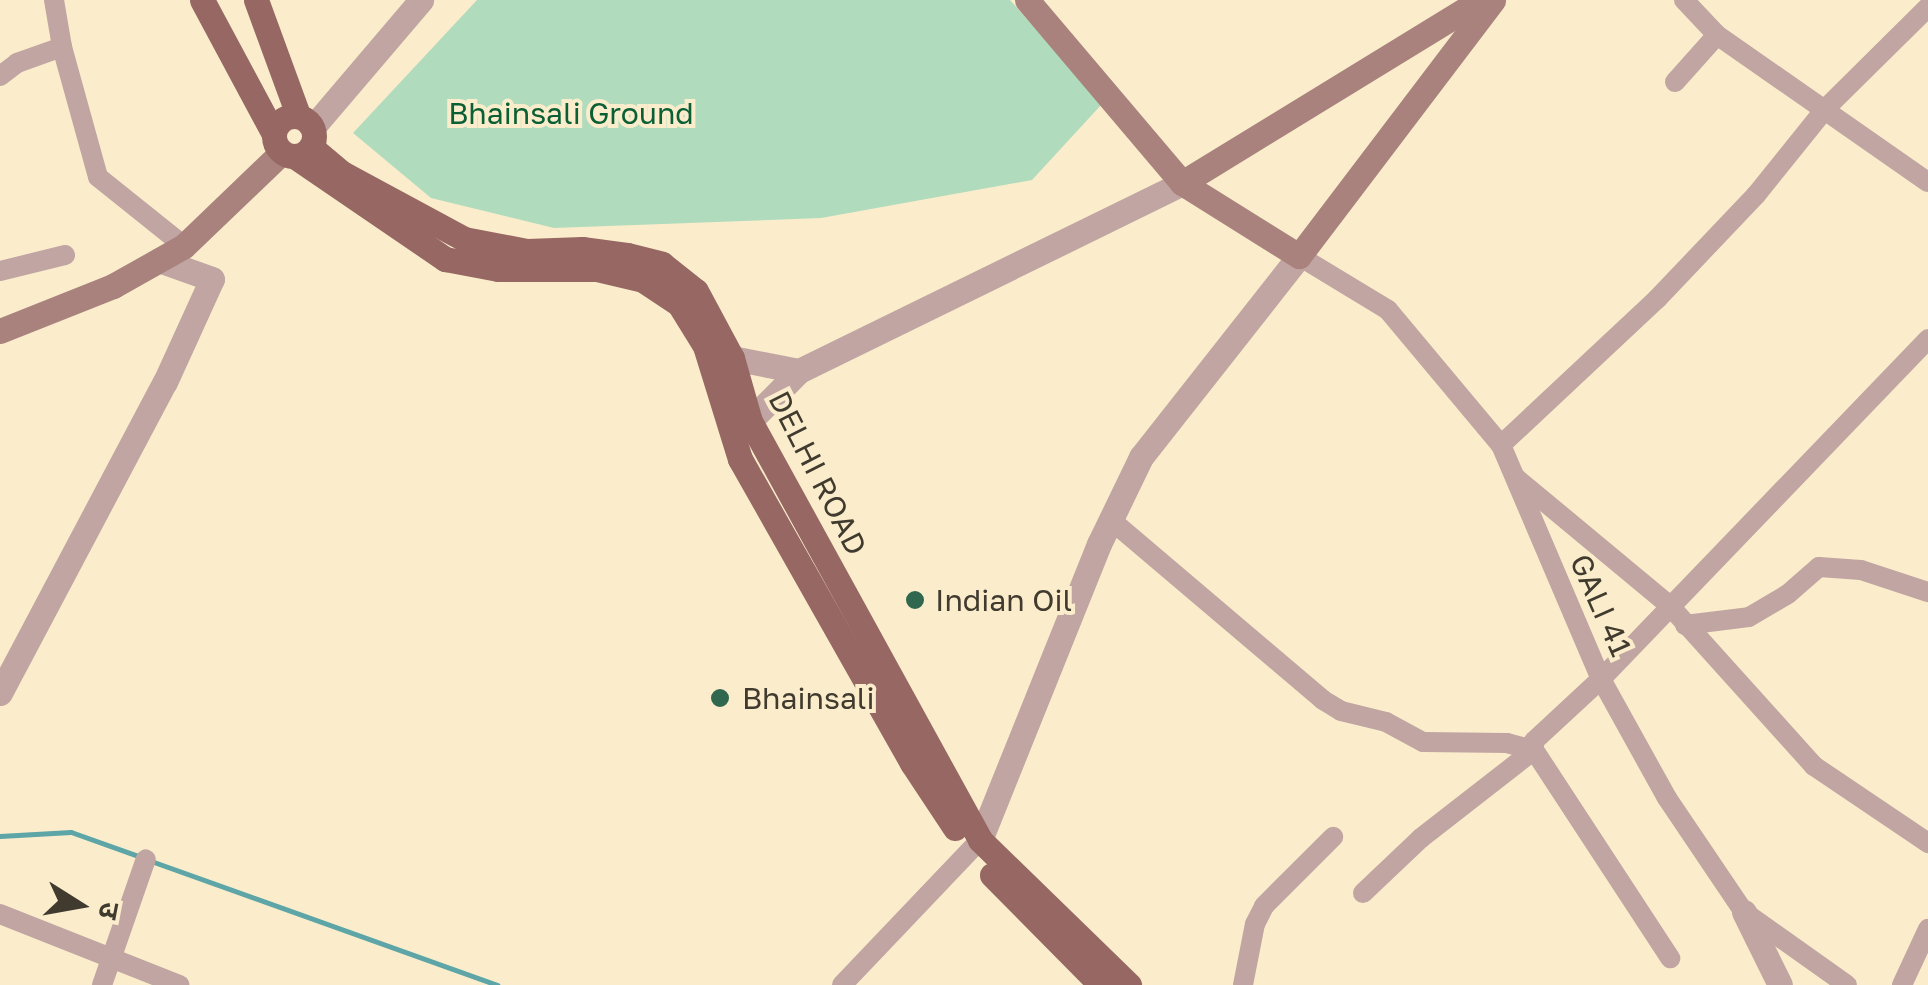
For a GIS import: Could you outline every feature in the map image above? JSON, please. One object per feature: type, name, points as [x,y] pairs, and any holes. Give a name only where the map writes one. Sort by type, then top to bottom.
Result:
[{"type":"main road","points":[[202,0],[295,139]]},
{"type":"main road","points":[[256,0],[295,139]]},
{"type":"main road","points":[[1027,0],[1182,183],[1299,256],[1478,1]]},
{"type":"main road","points":[[1182,183],[1478,1]]},
{"type":"main road","points":[[0,331],[113,286],[184,246],[295,139]]},
{"type":"main road","name":"DELHI ROAD","points":[[295,139],[445,259],[498,269],[597,269],[644,280],[679,304],[722,361],[740,425],[975,846]]},
{"type":"main road","points":[[975,846],[1101,985]]},
{"type":"main road","points":[[975,846],[1129,985]]},
{"type":"street","points":[[54,0],[62,47],[98,176],[184,246]]},
{"type":"street","points":[[295,139],[421,0]]},
{"type":"street","points":[[1684,0],[1717,35],[1928,182]]},
{"type":"street","points":[[1501,444],[1657,299],[1756,195],[1826,108],[1928,7]]},
{"type":"street","points":[[1675,82],[1717,35]]},
{"type":"street","points":[[0,76],[17,62],[62,47]]},
{"type":"street","points":[[740,425],[799,371],[1182,183]]},
{"type":"street","points":[[0,272],[66,255]]},
{"type":"street","points":[[842,985],[975,846],[1110,520],[1141,457],[1299,256]]},
{"type":"street","name":"GALI 41","points":[[1299,256],[1388,310],[1501,444],[1601,680],[1667,798],[1744,912],[1847,985]]},
{"type":"street","points":[[0,693],[164,382],[212,279],[159,260]]},
{"type":"street","points":[[1670,958],[1534,750],[1534,741],[1601,680],[1928,340]]},
{"type":"street","points":[[722,361],[799,371]]},
{"type":"street","points":[[1511,474],[1670,605],[1814,766],[1928,843]]},
{"type":"street","points":[[1110,520],[1323,700],[1342,711],[1386,722],[1423,742],[1507,742],[1534,750]]},
{"type":"street","points":[[1686,625],[1749,617],[1788,594],[1819,567],[1861,570],[1928,592]]},
{"type":"street","points":[[1363,892],[1420,838],[1534,750]]},
{"type":"street","points":[[1243,985],[1255,924],[1264,906],[1333,837]]},
{"type":"street","points":[[102,985],[146,859]]},
{"type":"street","points":[[1744,912],[1780,985]]},
{"type":"street","points":[[0,914],[179,985]]},
{"type":"street","points":[[1902,985],[1928,929]]},
{"type":"green space","name":"Bhainsali Ground","points":[[477,0],[1010,0],[1102,104],[1032,180],[821,218],[554,228],[431,198],[353,133]]},
{"type":"waterway","points":[[0,836],[71,832],[141,857]]},
{"type":"waterway","points":[[151,861],[497,985]]},
{"type":"place","name":"Indian Oil","points":[[915,600]]},
{"type":"place","name":"Bhainsali","points":[[720,698]]}]
